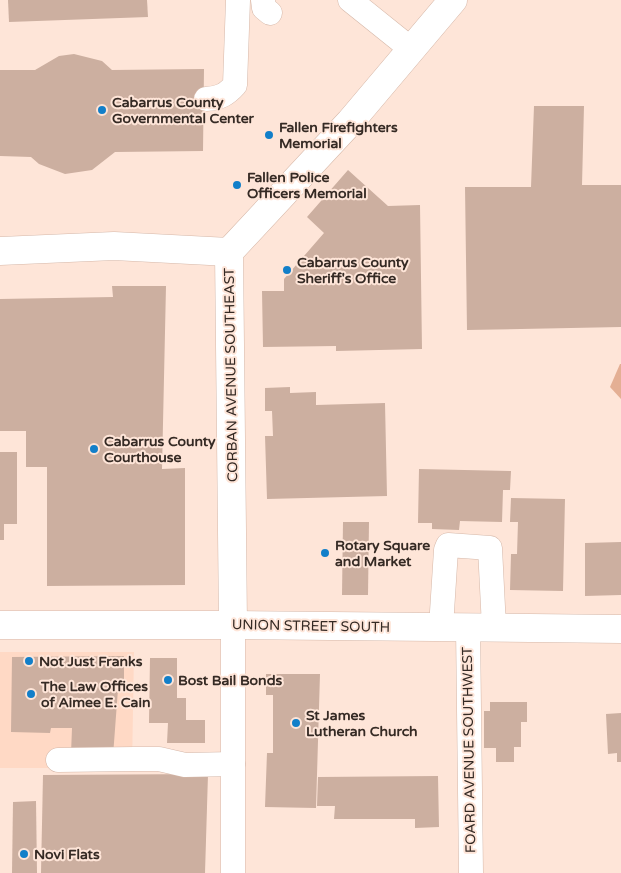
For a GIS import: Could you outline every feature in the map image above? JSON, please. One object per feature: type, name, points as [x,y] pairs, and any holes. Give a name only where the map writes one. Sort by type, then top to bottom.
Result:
[{"type":"main road","name":"CORBAN AVENUE SOUTHEAST","points":[[233,625],[229,252],[350,122],[453,0]]},
{"type":"main road","points":[[0,251],[114,246],[229,252]]},
{"type":"main road","name":"UNION STREET SOUTH","points":[[0,625],[233,625],[621,629]]},
{"type":"street","points":[[206,98],[218,98],[227,94],[234,85],[238,0]]},
{"type":"street","points":[[350,0],[411,49]]},
{"type":"street","name":"FOARD AVENUE SOUTHWEST","points":[[441,627],[446,550],[448,545],[490,548],[481,627],[471,873]]},
{"type":"street","points":[[233,625],[233,873]]},
{"type":"street","points":[[58,760],[159,759],[184,764],[233,764]]},
{"type":"shaded area","points":[[621,364],[621,399],[610,387]]},
{"type":"shaded area","points":[[0,652],[134,652],[132,768],[0,768]]},
{"type":"building","points":[[8,0],[147,0],[148,17],[9,22]]},
{"type":"building","name":"Cabarrus County Governmental Center","points":[[74,54],[102,61],[112,70],[204,69],[203,151],[115,152],[92,170],[65,174],[39,164],[31,157],[0,156],[0,70],[35,70],[59,56]]},
{"type":"building","points":[[534,106],[584,106],[582,185],[621,185],[621,327],[467,330],[465,187],[531,187]]},
{"type":"building","points":[[348,170],[388,206],[420,205],[422,349],[336,351],[336,346],[263,347],[262,291],[284,291],[284,279],[324,233],[307,217]]},
{"type":"building","name":"Cabarrus County Courthouse","points":[[112,286],[166,286],[162,469],[185,468],[185,585],[47,586],[47,467],[26,467],[26,431],[0,431],[0,299],[113,297]]},
{"type":"building","points":[[290,387],[290,393],[316,392],[316,405],[385,403],[387,496],[267,499],[265,436],[273,436],[272,411],[265,411],[265,388]]},
{"type":"building","points":[[0,452],[17,452],[17,524],[4,524],[4,540],[0,540]]},
{"type":"building","points":[[419,469],[511,471],[510,490],[503,490],[502,522],[460,521],[459,530],[432,529],[432,523],[418,523]]},
{"type":"building","points":[[511,498],[565,499],[563,591],[510,590],[511,554],[517,554],[518,522],[510,522]]},
{"type":"building","points":[[343,522],[369,522],[368,595],[342,595]]},
{"type":"building","points":[[621,542],[621,595],[585,596],[585,543]]},
{"type":"building","points":[[124,656],[124,689],[118,689],[113,756],[71,754],[72,728],[51,728],[50,733],[11,732],[12,657]]},
{"type":"building","points":[[150,658],[177,658],[177,698],[186,698],[186,720],[205,720],[205,743],[167,743],[168,723],[149,723]]},
{"type":"building","name":"St James Lutheran Church","points":[[266,674],[320,674],[316,808],[265,807],[267,753],[273,753],[273,695],[266,695]]},
{"type":"building","points":[[490,702],[527,702],[527,722],[521,722],[521,747],[514,747],[514,762],[496,762],[496,748],[484,748],[484,711],[490,711]]},
{"type":"building","points":[[621,713],[621,762],[617,762],[617,753],[608,754],[606,714]]},
{"type":"building","points":[[208,774],[205,873],[41,873],[43,775]]},
{"type":"building","points":[[438,776],[439,827],[415,828],[415,819],[334,819],[335,806],[317,806],[318,777]]},
{"type":"building","name":"Novi Flats","points":[[36,801],[37,873],[12,873],[13,802]]},
{"type":"place","name":"Cabarrus County Governmental Center","points":[[102,110]]},
{"type":"place","name":"Fallen Firefighters Memorial","points":[[269,135]]},
{"type":"place","name":"Fallen Police Officers Memorial","points":[[237,185]]},
{"type":"place","name":"Cabarrus County Sheriff's Office","points":[[287,270]]},
{"type":"place","name":"Cabarrus County Courthouse","points":[[94,449]]},
{"type":"place","name":"Rotary Square and Market","points":[[325,553]]},
{"type":"place","name":"Not Just Franks","points":[[29,661]]},
{"type":"place","name":"Bost Bail Bonds","points":[[168,680]]},
{"type":"place","name":"The Law Offices of Aimee E. Cain","points":[[31,694]]},
{"type":"place","name":"St James Lutheran Church","points":[[296,723]]},
{"type":"place","name":"Novi Flats","points":[[24,854]]}]
